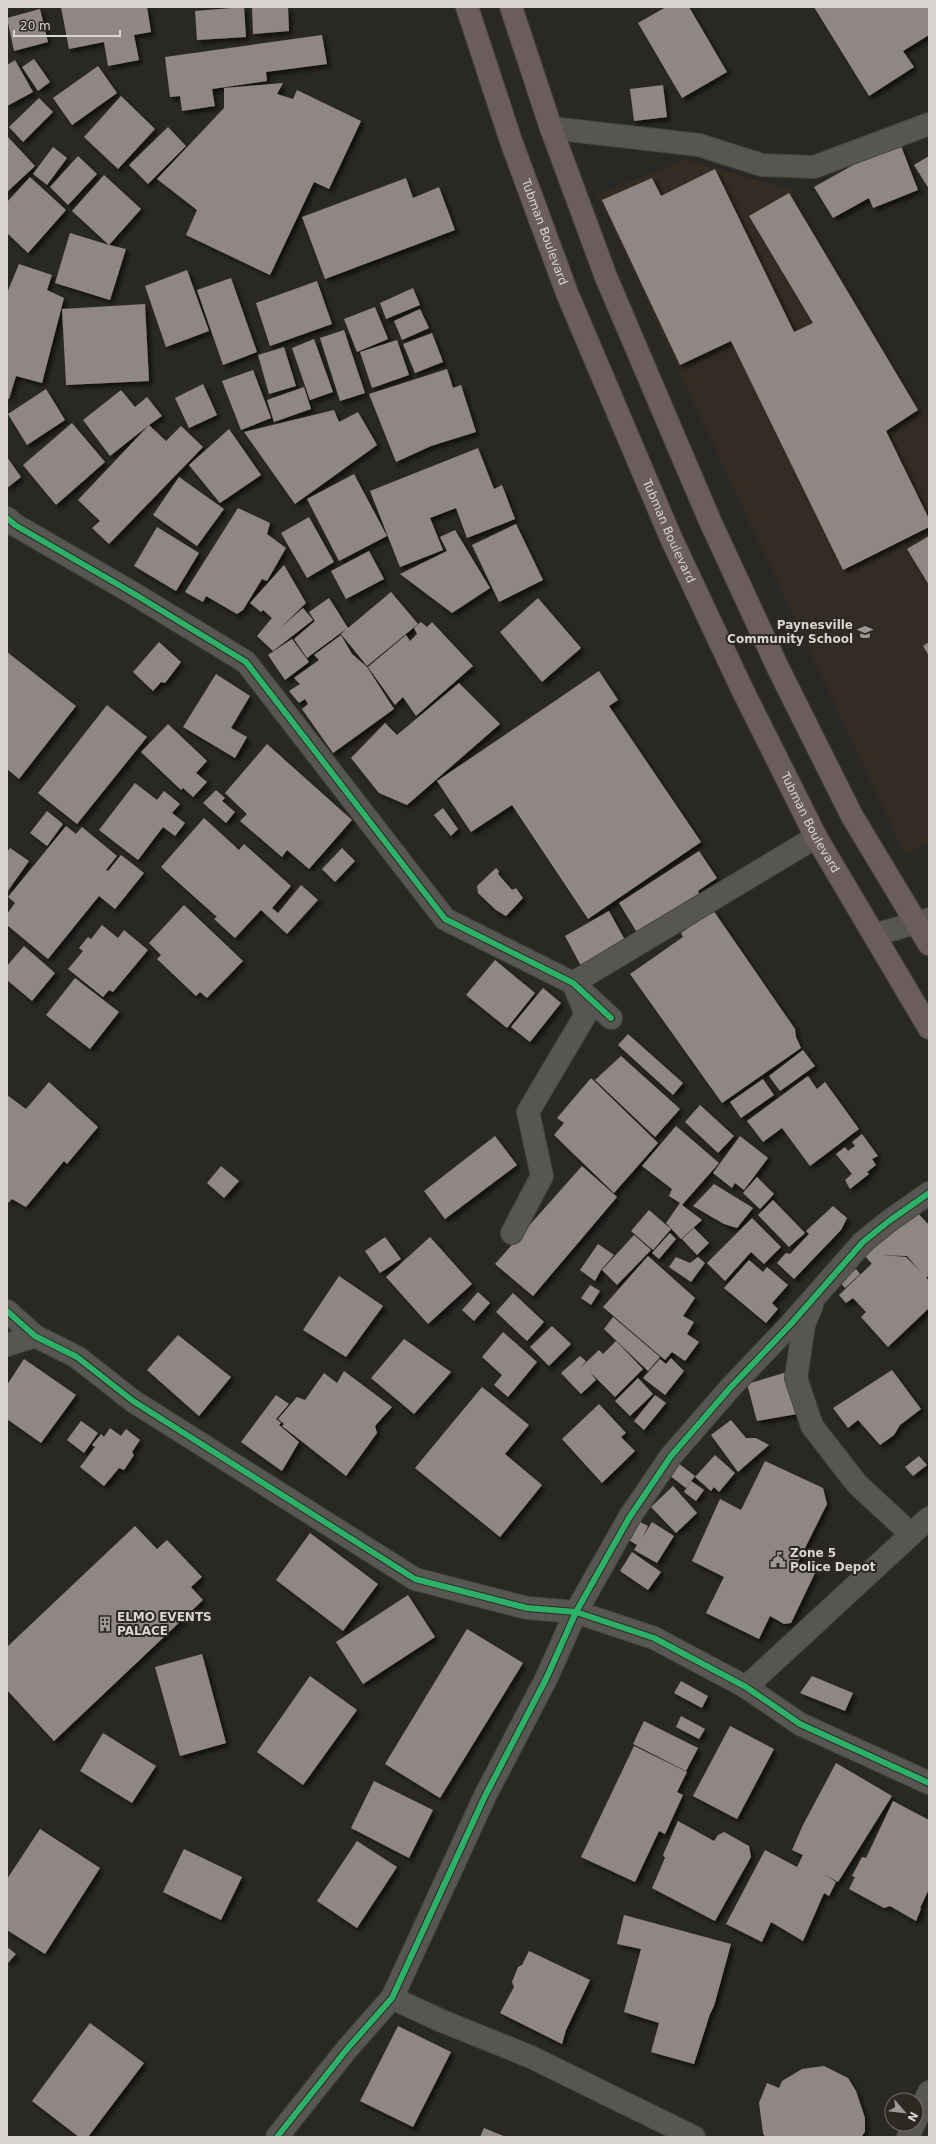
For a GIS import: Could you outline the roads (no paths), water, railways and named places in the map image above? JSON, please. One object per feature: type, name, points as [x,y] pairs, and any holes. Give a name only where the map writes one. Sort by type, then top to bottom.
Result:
[{"type":"highway","name":"Tubman Boulevard","points":[[467,7],[511,141],[570,300],[671,538],[742,689],[816,837],[907,994],[929,1028]]},
{"type":"highway","points":[[511,7],[551,128],[606,277],[714,528],[779,670],[852,816],[923,921],[929,944]]},
{"type":"street","points":[[551,128],[699,145],[762,165],[814,168],[929,124]]},
{"type":"street","points":[[7,518],[15,525],[131,592],[246,662],[445,919],[573,983],[612,1018]]},
{"type":"street","points":[[573,983],[816,837]]},
{"type":"street","points":[[874,935],[923,921]]},
{"type":"street","points":[[512,1233],[542,1176],[528,1112],[586,1014],[573,983]]},
{"type":"street","points":[[277,2137],[347,2049],[392,1998],[486,1796],[546,1679],[576,1612],[629,1518],[672,1456],[730,1388],[816,1297],[863,1242],[889,1221],[929,1193]]},
{"type":"street","points":[[816,1297],[804,1324],[796,1378],[812,1426],[857,1484],[911,1534]]},
{"type":"street","points":[[7,1311],[35,1336],[77,1358],[133,1401],[416,1579],[527,1608],[576,1612],[654,1638],[746,1687],[800,1724],[929,1783]]},
{"type":"street","points":[[7,1345],[35,1336]]},
{"type":"street","points":[[746,1687],[929,1518]]},
{"type":"street","points":[[392,1998],[442,2021],[531,2056],[694,2137]]},
{"type":"street","points":[[924,2103],[929,2092]]},
{"type":"place","name":"Paynesville Community School","points":[[865,632]]},
{"type":"place","name":"Zone 5 Police Depot","points":[[778,1560]]},
{"type":"place","name":"ELMO EVENTS PALACE","points":[[105,1624]]}]
